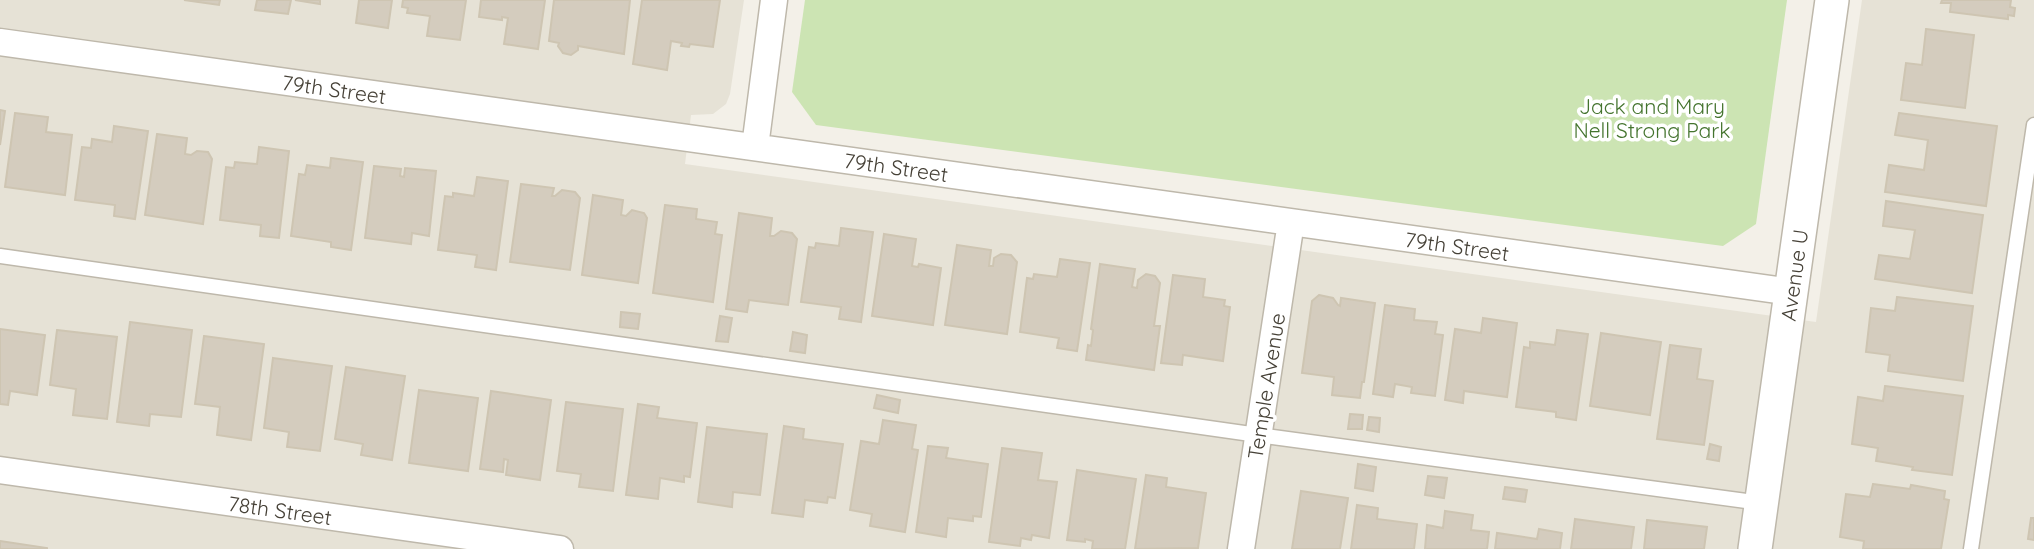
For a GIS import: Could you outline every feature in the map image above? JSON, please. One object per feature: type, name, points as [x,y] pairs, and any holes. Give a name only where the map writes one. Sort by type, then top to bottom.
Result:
[{"type":"street","points":[[755,147],[774,0]]},
{"type":"street","name":"Avenue U","points":[[1755,549],[1832,0]]},
{"type":"street","name":"79th Street","points":[[0,42],[1792,292]]},
{"type":"street","name":"Temple Avenue","points":[[1241,549],[1291,222]]},
{"type":"street","name":"78th Street","points":[[0,470],[560,549]]},
{"type":"lane","points":[[1970,549],[2034,125]]},
{"type":"lane","points":[[0,256],[1258,435],[1761,503]]},
{"type":"shaded area","points":[[0,0],[744,0],[730,94],[726,104],[713,114],[691,115],[685,164],[1816,322],[1862,0],[2034,0],[2034,549],[0,549]]},
{"type":"green space","name":"Jack and Mary Nell Strong Park","points":[[805,0],[1787,0],[1756,224],[1723,246],[816,125],[792,92]]},
{"type":"building","points":[[184,0],[220,0],[219,5]]},
{"type":"building","points":[[257,0],[291,0],[288,14],[255,10]]},
{"type":"building","points":[[295,0],[320,0],[320,4]]},
{"type":"building","points":[[359,0],[392,0],[388,28],[356,23]]},
{"type":"building","points":[[403,0],[466,0],[460,40],[427,36],[430,16],[407,13],[408,8],[402,7]]},
{"type":"building","points":[[481,0],[545,0],[538,49],[504,44],[508,18],[502,17],[502,20],[479,17]]},
{"type":"building","points":[[554,0],[630,0],[624,54],[578,46],[578,50],[571,55],[563,53],[559,43],[549,41]]},
{"type":"building","points":[[642,0],[720,0],[713,47],[690,44],[689,47],[681,46],[682,43],[671,41],[667,70],[633,64]]},
{"type":"building","points":[[1942,0],[2011,0],[2010,7],[2015,8],[2014,16],[2008,15],[2008,19],[1950,12],[1951,3],[1941,3]]},
{"type":"building","points":[[1926,29],[1974,35],[1965,108],[1901,100],[1906,63],[1922,65]]},
{"type":"building","points":[[0,110],[5,111],[0,145]]},
{"type":"building","points":[[15,113],[48,117],[46,132],[72,135],[65,195],[5,187]]},
{"type":"building","points":[[1899,113],[1997,126],[1986,206],[1885,192],[1889,165],[1924,170],[1928,140],[1895,135]]},
{"type":"building","points":[[114,126],[148,131],[135,219],[114,216],[115,205],[75,200],[82,147],[91,148],[92,139],[112,142]]},
{"type":"building","points":[[157,134],[187,138],[185,154],[208,152],[212,159],[203,224],[145,215]]},
{"type":"building","points":[[259,147],[289,151],[279,238],[260,236],[261,225],[220,220],[226,167],[234,168],[235,162],[257,164]]},
{"type":"building","points":[[331,158],[363,162],[351,250],[331,247],[331,242],[291,236],[299,174],[305,175],[307,165],[330,168]]},
{"type":"building","points":[[374,166],[401,169],[400,176],[404,177],[405,168],[436,171],[429,236],[412,233],[411,244],[365,238]]},
{"type":"building","points":[[477,177],[508,181],[496,270],[475,267],[477,255],[438,250],[445,196],[453,197],[453,193],[474,196]]},
{"type":"building","points":[[521,184],[554,188],[552,196],[562,190],[575,192],[580,198],[570,270],[510,262]]},
{"type":"building","points":[[593,195],[623,200],[621,215],[626,216],[632,210],[644,213],[647,218],[638,283],[582,275]]},
{"type":"building","points":[[1886,201],[1983,215],[1972,293],[1875,279],[1879,255],[1910,259],[1915,230],[1883,226]]},
{"type":"building","points":[[665,205],[697,209],[696,219],[717,222],[715,234],[722,235],[713,302],[653,293]]},
{"type":"building","points":[[739,213],[772,218],[770,236],[781,231],[792,233],[797,239],[788,305],[749,300],[747,312],[726,309]]},
{"type":"building","points":[[841,228],[873,232],[861,322],[839,319],[841,307],[801,302],[809,247],[815,248],[816,243],[839,246]]},
{"type":"building","points":[[884,234],[916,239],[912,266],[918,267],[919,264],[941,268],[933,325],[872,316]]},
{"type":"building","points":[[957,245],[991,250],[989,266],[993,266],[994,258],[1001,254],[1011,255],[1017,262],[1007,334],[945,325]]},
{"type":"building","points":[[1060,259],[1090,263],[1077,351],[1057,348],[1059,338],[1020,332],[1027,278],[1033,279],[1034,274],[1057,277]]},
{"type":"building","points":[[1100,264],[1135,269],[1132,287],[1137,288],[1138,280],[1146,274],[1155,276],[1160,283],[1154,326],[1160,326],[1154,370],[1086,360],[1088,345],[1091,346]]},
{"type":"building","points":[[1173,275],[1205,279],[1203,297],[1225,300],[1224,306],[1230,307],[1223,361],[1183,355],[1182,365],[1161,363]]},
{"type":"building","points":[[1319,295],[1333,298],[1340,306],[1341,298],[1375,303],[1360,398],[1332,395],[1334,377],[1302,373],[1312,301]]},
{"type":"building","points":[[1897,297],[1973,306],[1963,381],[1888,371],[1890,355],[1866,352],[1871,308],[1895,311]]},
{"type":"building","points":[[1385,305],[1415,309],[1414,320],[1437,322],[1435,334],[1443,335],[1435,396],[1411,393],[1412,387],[1395,384],[1393,397],[1373,394]]},
{"type":"building","points":[[621,312],[640,314],[638,329],[620,327]]},
{"type":"building","points":[[720,316],[732,318],[728,342],[716,341]]},
{"type":"building","points":[[1483,318],[1517,323],[1507,397],[1464,391],[1463,403],[1445,400],[1455,329],[1481,333]]},
{"type":"building","points":[[130,322],[192,330],[181,417],[150,414],[149,426],[117,422]]},
{"type":"building","points":[[0,329],[45,335],[37,395],[10,391],[8,405],[0,404]]},
{"type":"building","points":[[57,330],[117,337],[107,419],[73,415],[76,389],[50,385]]},
{"type":"building","points":[[1557,330],[1588,334],[1576,420],[1556,417],[1556,412],[1516,407],[1524,347],[1530,348],[1530,342],[1555,345]]},
{"type":"building","points":[[793,332],[807,335],[805,353],[790,351]]},
{"type":"building","points":[[1601,333],[1661,342],[1650,415],[1590,406]]},
{"type":"building","points":[[204,336],[264,344],[251,440],[217,435],[220,407],[195,404]]},
{"type":"building","points":[[1670,345],[1701,349],[1697,379],[1713,381],[1704,445],[1657,439]]},
{"type":"building","points":[[273,358],[332,366],[320,451],[287,447],[289,432],[264,428]]},
{"type":"building","points":[[346,367],[405,376],[392,460],[361,455],[363,444],[335,439]]},
{"type":"building","points":[[1885,386],[1963,396],[1952,475],[1912,470],[1913,467],[1876,461],[1878,448],[1852,444],[1858,397],[1883,401]]},
{"type":"building","points":[[419,390],[478,398],[468,471],[409,463]]},
{"type":"building","points":[[491,391],[551,400],[540,480],[506,475],[508,460],[504,459],[503,472],[480,469]]},
{"type":"building","points":[[877,395],[900,400],[898,413],[874,408]]},
{"type":"building","points":[[566,402],[623,409],[613,491],[579,487],[581,474],[557,471]]},
{"type":"building","points":[[638,404],[659,407],[657,418],[697,423],[690,477],[684,476],[684,482],[660,478],[658,499],[626,495]]},
{"type":"building","points":[[1350,414],[1363,415],[1362,429],[1348,429]]},
{"type":"building","points":[[1369,417],[1380,418],[1379,432],[1367,430]]},
{"type":"building","points":[[883,420],[916,425],[912,449],[918,450],[905,532],[870,526],[872,514],[850,510],[861,441],[879,444]]},
{"type":"building","points":[[784,426],[804,429],[803,439],[843,444],[835,498],[828,497],[827,503],[805,500],[803,517],[772,513]]},
{"type":"building","points":[[707,427],[767,434],[760,495],[733,492],[732,507],[698,502]]},
{"type":"building","points":[[1710,444],[1721,447],[1719,461],[1707,459]]},
{"type":"building","points":[[928,446],[948,448],[946,458],[988,464],[981,517],[973,516],[973,521],[948,518],[946,537],[916,532]]},
{"type":"building","points":[[1002,448],[1042,453],[1038,480],[1057,482],[1049,538],[1032,535],[1031,540],[1021,538],[1020,546],[989,542]]},
{"type":"building","points":[[1358,464],[1376,467],[1373,491],[1355,488]]},
{"type":"building","points":[[1077,470],[1136,479],[1125,549],[1092,549],[1093,541],[1067,540]]},
{"type":"building","points":[[1146,475],[1167,478],[1166,487],[1206,493],[1198,548],[1135,549]]},
{"type":"building","points":[[1428,476],[1447,478],[1444,498],[1425,495]]},
{"type":"building","points":[[1873,484],[1910,489],[1911,485],[1945,491],[1944,499],[1949,500],[1941,549],[1863,549],[1864,541],[1840,537],[1846,494],[1870,497]]},
{"type":"building","points":[[1505,487],[1527,490],[1525,502],[1503,499]]},
{"type":"building","points":[[1301,491],[1348,498],[1340,549],[1292,549]]},
{"type":"building","points":[[1357,505],[1378,508],[1377,519],[1417,524],[1414,549],[1351,549]]},
{"type":"building","points":[[1445,511],[1473,515],[1471,530],[1489,532],[1487,549],[1425,549],[1427,525],[1443,528]]},
{"type":"building","points":[[2031,518],[2034,518],[2034,540],[2028,539]]},
{"type":"building","points":[[1575,519],[1634,527],[1631,549],[1571,549]]},
{"type":"building","points":[[1647,520],[1707,527],[1704,549],[1644,549]]},
{"type":"building","points":[[1539,529],[1562,533],[1560,549],[1495,549],[1497,533],[1537,539]]},
{"type":"building","points":[[0,541],[47,548],[47,549],[0,549]]}]
